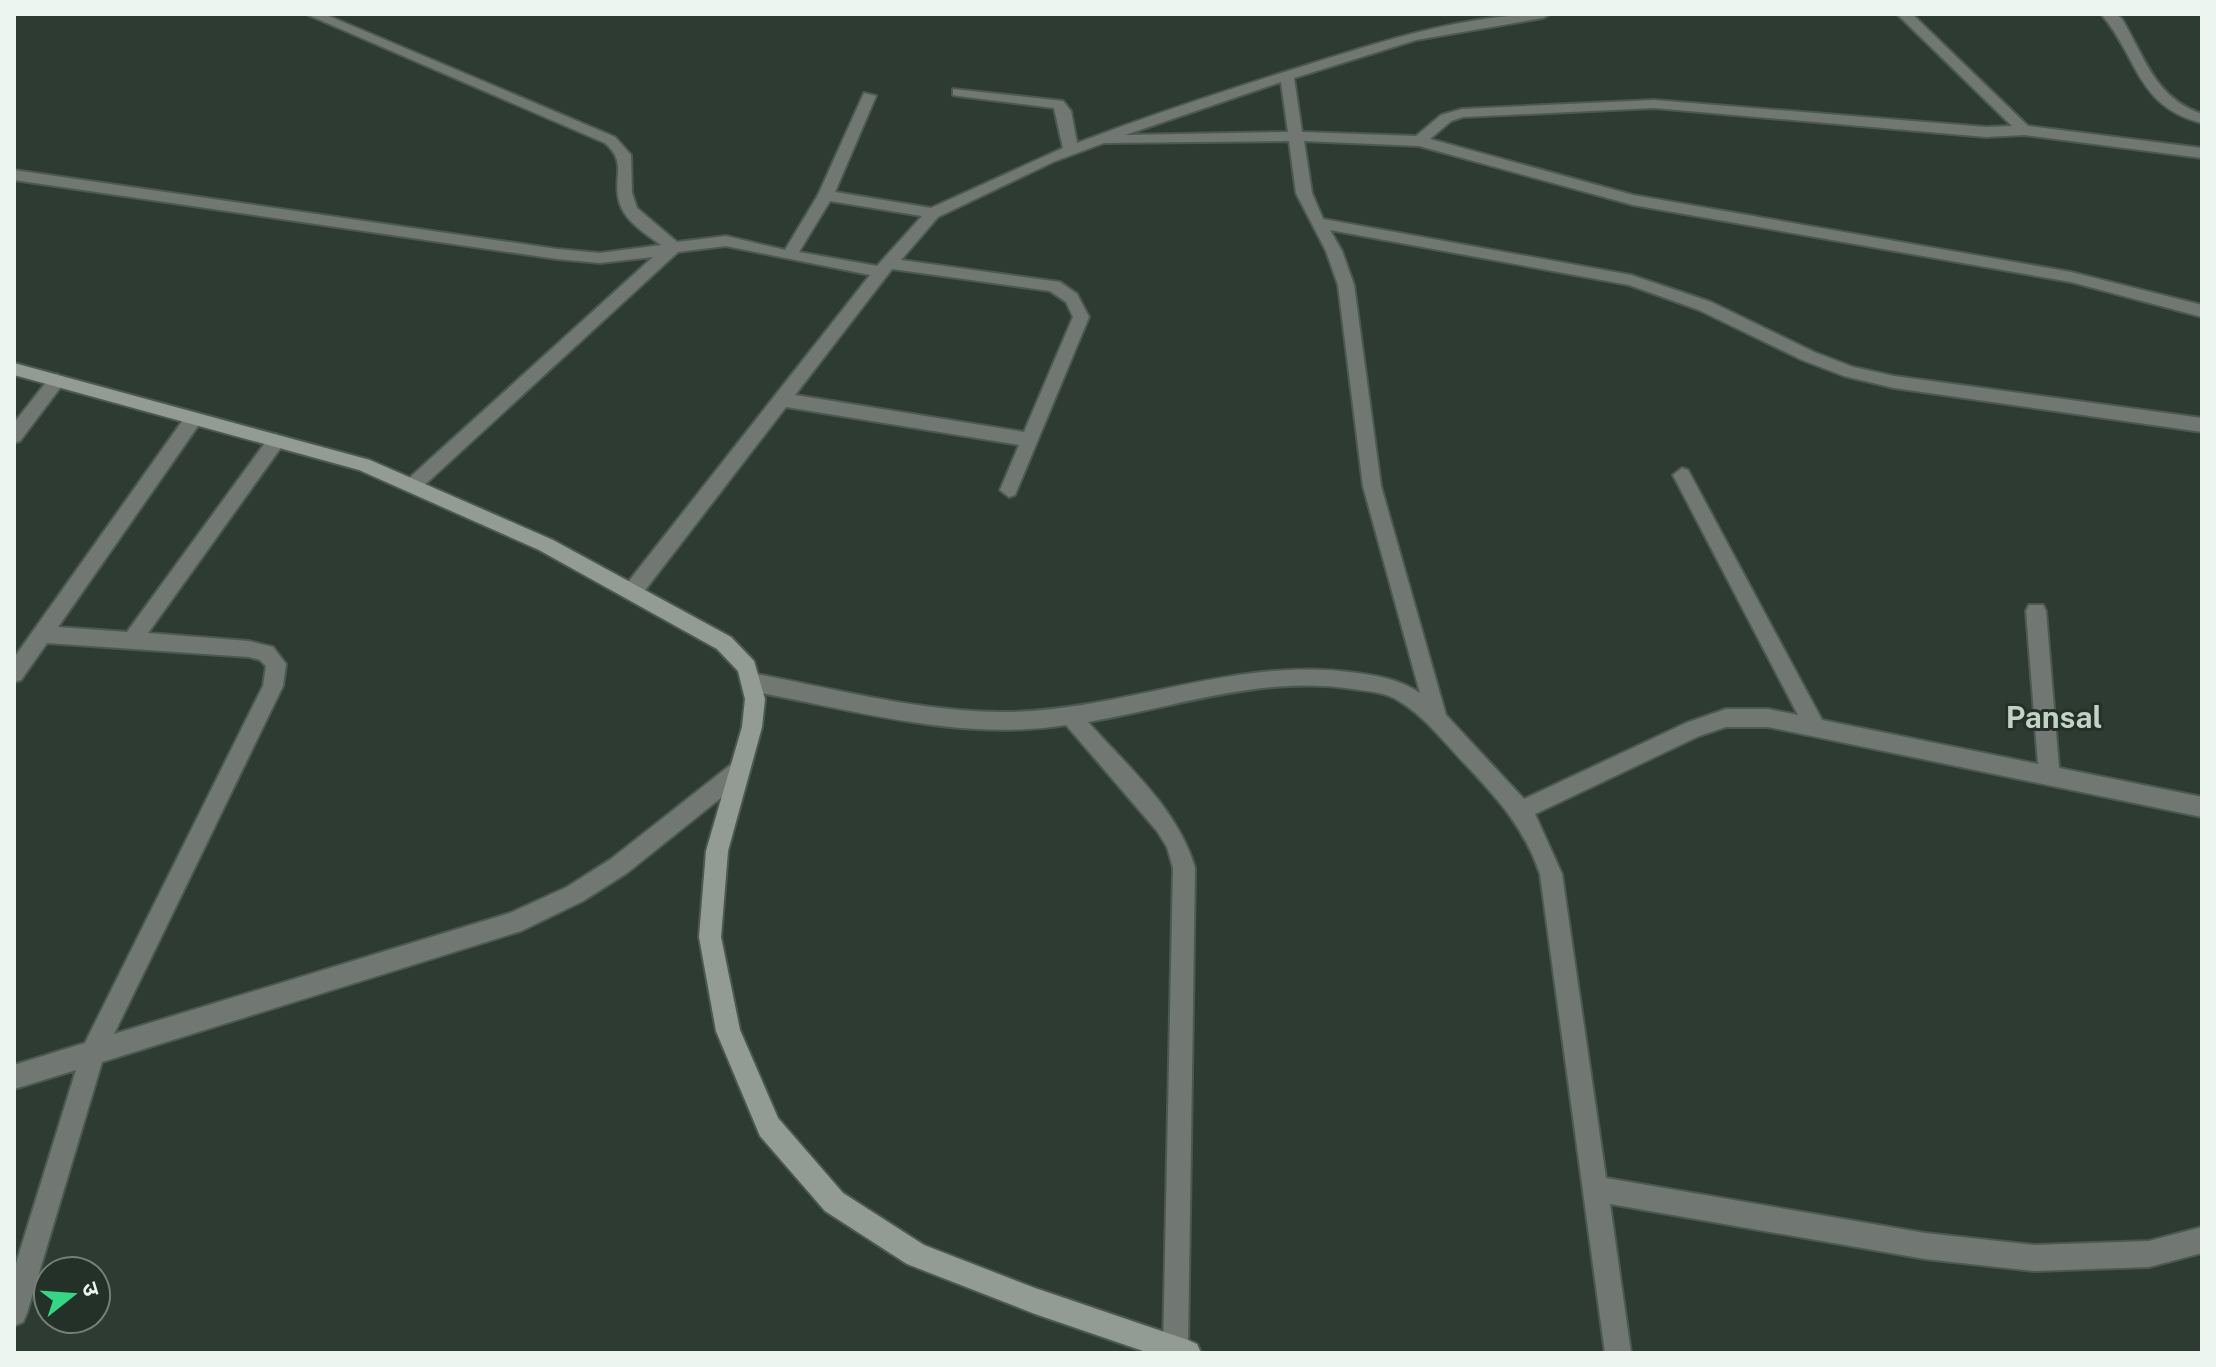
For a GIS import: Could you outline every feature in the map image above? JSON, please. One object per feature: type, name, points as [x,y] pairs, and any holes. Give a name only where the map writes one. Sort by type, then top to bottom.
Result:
[{"type":"street","points":[[313,14],[610,140],[621,148],[628,161],[626,202],[631,211],[674,247]]},
{"type":"street","points":[[632,592],[886,268],[933,213],[1093,141],[1287,75],[1414,36],[1543,14]]},
{"type":"street","points":[[1904,14],[2024,130]]},
{"type":"street","points":[[2108,14],[2117,22],[2157,96],[2177,112],[2202,119]]},
{"type":"street","points":[[1287,75],[1304,193],[1334,251],[1346,285],[1372,486],[1437,719]]},
{"type":"street","points":[[958,92],[1058,104],[1064,111],[1071,150]]},
{"type":"street","points":[[789,256],[826,195],[869,96]]},
{"type":"street","points":[[1419,141],[1446,118],[1462,113],[1625,103],[1986,132],[2024,130],[2202,153]]},
{"type":"street","points":[[1093,141],[1297,136],[1419,141],[1633,200],[2071,277],[2202,311]]},
{"type":"street","points":[[14,175],[557,254],[600,258],[726,241],[789,256],[1054,286],[1069,293],[1077,303],[1081,317],[1009,490]]},
{"type":"street","points":[[826,195],[933,213]]},
{"type":"street","points":[[1317,223],[1631,280],[1705,306],[1808,356],[1850,372],[1894,382],[2202,425]]},
{"type":"street","points":[[413,485],[674,247]]},
{"type":"street","points":[[14,369],[364,465],[546,545],[724,643],[747,667],[755,699],[752,727],[717,851],[710,937],[728,1031],[769,1127],[834,1202],[916,1255],[1182,1351],[1184,868],[1177,843],[1165,824],[1072,718]]},
{"type":"street","points":[[14,436],[57,380]]},
{"type":"street","points":[[784,400],[1030,440]]},
{"type":"street","points":[[14,674],[194,418]]},
{"type":"street","points":[[132,641],[276,441]]},
{"type":"street","points":[[1682,475],[1815,727]]},
{"type":"street","points":[[2036,611],[2049,775]]},
{"type":"street","points":[[14,1313],[93,1052],[273,686],[276,664],[266,653],[249,649],[42,634]]},
{"type":"street","points":[[751,682],[959,718],[1010,721],[1072,718],[1235,682],[1297,673],[1350,678],[1397,689],[1437,719],[1522,810],[1540,837],[1551,874],[1618,1353]]},
{"type":"street","points":[[1522,810],[1693,729],[1726,718],[1768,718],[2202,807]]},
{"type":"street","points":[[14,1077],[513,923],[575,894],[619,866],[740,770]]},
{"type":"street","points":[[1595,1189],[1925,1246],[2035,1258],[2149,1254],[2202,1240]]},
{"type":"district","name":"Pansal","points":[[2054,718]]}]
